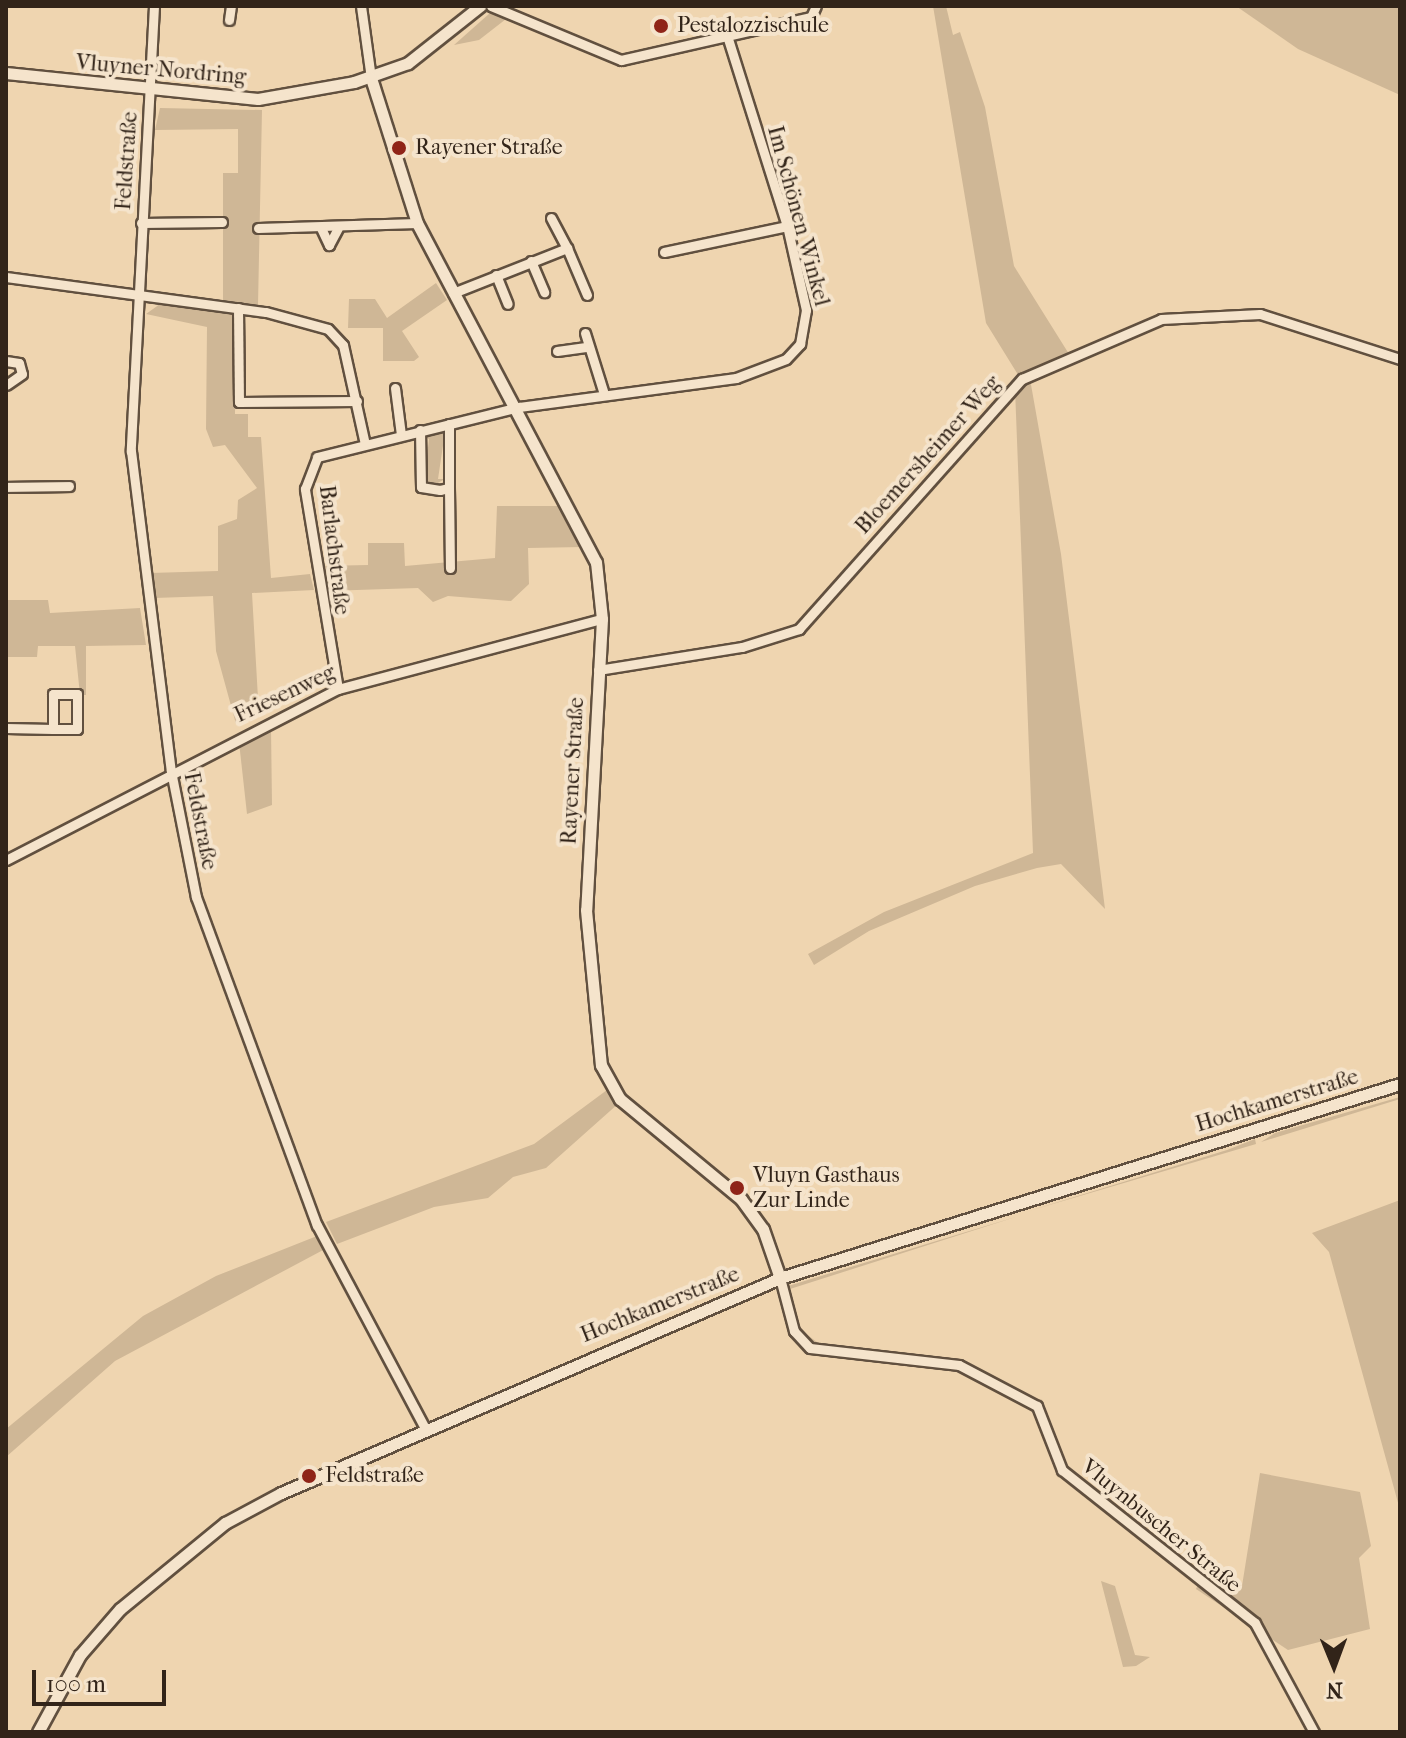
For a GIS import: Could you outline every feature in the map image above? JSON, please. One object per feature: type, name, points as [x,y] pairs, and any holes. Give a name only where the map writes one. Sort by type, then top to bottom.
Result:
[{"type":"street","name":"Feldstraße","points":[[154,6],[136,295],[134,496],[171,771],[196,897],[295,1168],[326,1248],[425,1428]]},
{"type":"street","points":[[229,20],[231,6]]},
{"type":"street","name":"Rayener Straße","points":[[361,6],[371,78],[417,223],[453,293],[519,407],[591,547],[602,619],[586,910],[601,1065],[620,1099],[754,1214],[780,1278]]},
{"type":"street","name":"Vluyner Nordring","points":[[6,73],[150,93],[257,99],[371,78],[421,56],[480,6]]},
{"type":"street","points":[[491,6],[621,60],[811,17],[816,6]]},
{"type":"street","name":"Im Schönen Winkel","points":[[519,407],[736,378],[786,359],[807,323],[787,226],[727,36]]},
{"type":"street","points":[[551,218],[587,295]]},
{"type":"street","name":"Feldstraße","points":[[141,223],[222,222]]},
{"type":"street","points":[[258,228],[338,228],[417,223]]},
{"type":"street","points":[[664,252],[787,226]]},
{"type":"street","points":[[321,228],[329,245],[338,228]]},
{"type":"street","points":[[453,293],[567,248]]},
{"type":"street","points":[[531,261],[544,292]]},
{"type":"street","points":[[496,275],[508,304]]},
{"type":"street","points":[[6,277],[238,308],[318,325],[341,339],[365,444]]},
{"type":"street","points":[[238,308],[239,402],[357,401]]},
{"type":"street","name":"Bloemersheimer Weg","points":[[598,670],[742,647],[799,629],[1022,379],[1135,329],[1161,319],[1260,314],[1400,359]]},
{"type":"street","points":[[585,333],[586,347],[604,394]]},
{"type":"street","points":[[557,351],[586,347]]},
{"type":"street","points":[[6,361],[19,363],[22,374],[6,385]]},
{"type":"street","points":[[395,388],[401,435]]},
{"type":"street","name":"Barlachstraße","points":[[338,689],[305,489],[317,457],[519,407]]},
{"type":"street","points":[[449,424],[450,568]]},
{"type":"street","points":[[420,430],[421,487],[449,488]]},
{"type":"street","points":[[6,487],[69,486]]},
{"type":"street","name":"Friesenweg","points":[[6,860],[171,771],[338,689],[602,619]]},
{"type":"street","points":[[6,728],[53,729],[77,729],[77,694],[53,694],[53,729]]},
{"type":"street","name":"Hochkamerstraße","points":[[38,1732],[99,1631],[225,1523],[425,1428],[780,1278],[1400,1084]]},
{"type":"street","name":"Vluynbuscher Straße","points":[[780,1278],[794,1331],[810,1348],[959,1365],[1037,1406],[1062,1470],[1255,1623],[1314,1732]]},
{"type":"shaded area","points":[[933,6],[946,6],[953,35],[960,32],[985,107],[1014,266],[1069,354],[1020,378],[986,323]]},
{"type":"shaded area","points":[[1236,6],[1400,6],[1400,95],[1298,49]]},
{"type":"shaded area","points":[[490,13],[506,19],[479,40],[454,45]]},
{"type":"shaded area","points":[[160,108],[262,110],[258,305],[223,300],[223,173],[238,173],[238,129],[155,130]]},
{"type":"shaded area","points":[[436,283],[447,300],[402,331],[419,357],[414,361],[383,361],[383,328],[348,328],[349,299],[375,299],[387,318]]},
{"type":"shaded area","points":[[160,304],[236,314],[235,414],[248,414],[248,437],[261,437],[271,578],[310,574],[314,590],[252,593],[259,716],[236,724],[216,651],[213,596],[154,598],[150,573],[218,571],[218,526],[237,519],[238,500],[257,488],[225,445],[213,447],[206,429],[207,327],[146,314]]},
{"type":"shaded area","points":[[1030,379],[1061,554],[1105,909],[1061,864],[1037,868],[975,886],[869,931],[814,965],[808,954],[884,912],[1033,853],[1015,389]]},
{"type":"shaded area","points":[[445,432],[438,479],[445,479],[430,487],[424,482],[429,439],[423,437]]},
{"type":"shaded area","points":[[497,506],[565,506],[582,547],[528,548],[529,584],[511,601],[448,596],[433,602],[418,588],[326,591],[322,566],[368,565],[368,543],[404,543],[405,566],[495,558]]},
{"type":"shaded area","points":[[6,600],[48,600],[50,613],[140,608],[146,645],[86,646],[86,695],[80,695],[75,646],[38,646],[37,657],[6,657]]},
{"type":"shaded area","points":[[271,727],[272,805],[247,814],[239,742]]},
{"type":"shaded area","points":[[607,1090],[619,1103],[546,1168],[513,1177],[488,1198],[434,1207],[337,1244],[326,1222],[534,1144]]},
{"type":"shaded area","points":[[1400,1099],[1261,1142],[1275,1133]]},
{"type":"shaded area","points":[[1252,1134],[1211,1152],[1028,1208],[1028,1205]]},
{"type":"shaded area","points":[[1255,1139],[1256,1144],[1029,1211],[1227,1150]]},
{"type":"shaded area","points":[[1400,1200],[1400,1510],[1329,1252],[1312,1233]]},
{"type":"shaded area","points":[[1025,1214],[790,1289],[799,1329],[832,1353],[807,1342],[796,1327],[788,1286]]},
{"type":"shaded area","points":[[317,1236],[325,1249],[115,1361],[6,1457],[6,1429],[143,1316],[216,1276]]},
{"type":"shaded area","points":[[1260,1473],[1360,1492],[1371,1546],[1359,1558],[1370,1629],[1288,1650],[1196,1589],[1206,1566],[1242,1586]]},
{"type":"shaded area","points":[[1101,1581],[1115,1586],[1135,1655],[1150,1657],[1136,1666],[1123,1667]]},
{"type":"place","name":"Pestalozzischule","points":[[661,26]]},
{"type":"place","name":"Rayener Straße","points":[[399,148]]},
{"type":"place","name":"Vluyn Gasthaus Zur Linde","points":[[737,1188]]},
{"type":"place","name":"Feldstraße","points":[[309,1476]]}]
